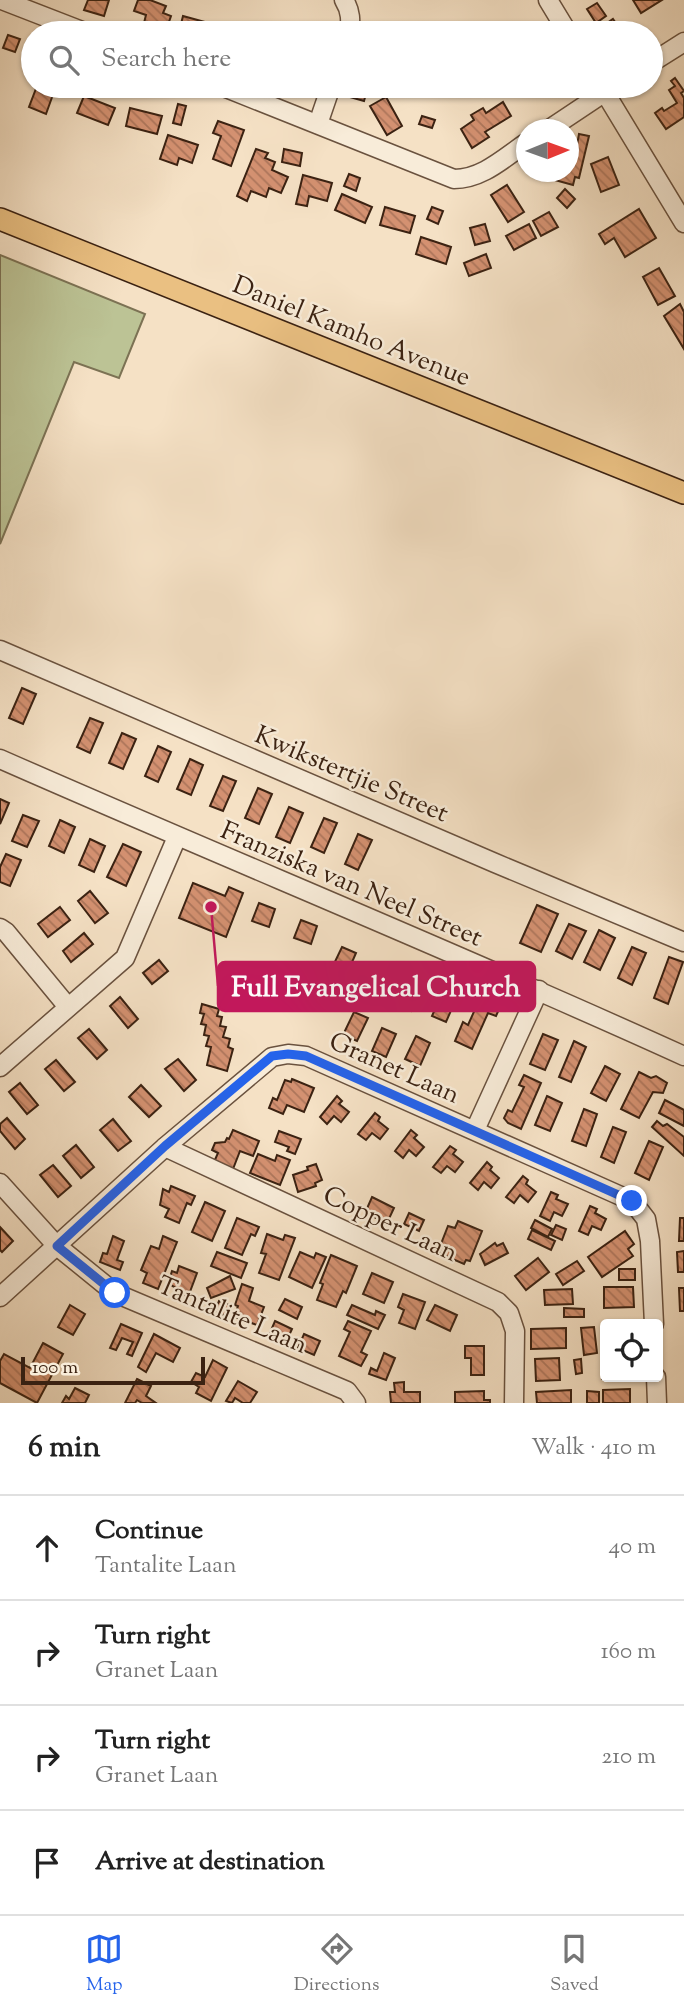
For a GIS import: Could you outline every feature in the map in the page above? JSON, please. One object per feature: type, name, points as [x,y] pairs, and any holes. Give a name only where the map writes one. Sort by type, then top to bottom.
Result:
[{"type":"main road","name":"Daniel Kamho Avenue","points":[[0,219],[684,493]]},
{"type":"street","points":[[2,0],[56,21]]},
{"type":"street","points":[[344,0],[351,21]]},
{"type":"street","points":[[548,0],[561,21]]},
{"type":"street","points":[[663,55],[684,42]]},
{"type":"street","points":[[252,98],[454,179],[464,179],[481,173],[516,151]]},
{"type":"street","points":[[318,124],[327,98]]},
{"type":"street","points":[[563,119],[593,98]]},
{"type":"street","points":[[613,98],[684,223]]},
{"type":"street","name":"Kwikstertjie Street","points":[[0,650],[684,942]]},
{"type":"street","name":"Franziska van Neel Street","points":[[0,759],[538,990],[684,1056]]},
{"type":"street","points":[[0,1067],[125,958],[177,837]]},
{"type":"street","points":[[0,928],[68,1007]]},
{"type":"street","points":[[475,1130],[538,990]]},
{"type":"street","name":"Granet Laan","points":[[0,1297],[165,1146],[272,1056],[288,1054],[306,1056],[632,1201],[646,1219],[650,1241],[654,1319]]},
{"type":"street","name":"Copper Laan","points":[[165,1146],[498,1302],[509,1313],[514,1331],[514,1403]]},
{"type":"street","name":"Tantalite Laan","points":[[0,1183],[57,1246],[115,1293],[347,1391],[356,1403]]},
{"type":"street","points":[[656,1382],[657,1403]]},
{"type":"green space","points":[[0,255],[145,314],[119,378],[74,362],[0,544]]},
{"type":"building","points":[[88,0],[109,0],[104,16],[84,10]]},
{"type":"building","points":[[138,0],[150,0],[166,6],[163,13],[171,16],[169,21],[144,21],[146,15],[134,11]]},
{"type":"building","points":[[633,0],[662,0],[641,13]]},
{"type":"building","points":[[597,3],[606,16],[595,21],[587,9]]},
{"type":"building","points":[[183,16],[201,21],[182,21]]},
{"type":"building","points":[[8,35],[20,39],[15,52],[3,48]]},
{"type":"building","points":[[675,78],[684,91],[681,93],[684,98],[684,117],[666,129],[655,113],[677,103],[669,90],[675,86],[671,81]]},
{"type":"building","points":[[32,98],[52,98],[46,114],[29,107]]},
{"type":"building","points":[[83,98],[115,108],[108,125],[77,113]]},
{"type":"building","points":[[387,98],[402,126],[387,135],[370,106]]},
{"type":"building","points":[[503,102],[511,116],[485,132],[489,137],[472,148],[461,129],[474,120],[471,115],[483,108],[486,113]]},
{"type":"building","points":[[178,104],[186,106],[181,125],[173,123]]},
{"type":"building","points":[[130,108],[162,116],[157,134],[126,126]]},
{"type":"building","points":[[422,116],[435,120],[432,128],[419,124]]},
{"type":"building","points":[[218,121],[244,130],[231,166],[213,159],[221,136],[213,133]]},
{"type":"building","points":[[579,134],[589,136],[579,178]]},
{"type":"building","points":[[168,135],[198,145],[192,163],[179,158],[177,165],[160,159]]},
{"type":"building","points":[[256,149],[268,153],[265,158],[275,162],[272,170],[288,177],[281,193],[269,188],[266,197],[251,191],[247,201],[237,196]]},
{"type":"building","points":[[284,149],[302,153],[300,166],[282,162]]},
{"type":"building","points":[[608,157],[619,185],[601,192],[591,164]]},
{"type":"building","points":[[349,174],[360,178],[356,191],[344,186]]},
{"type":"building","points":[[303,175],[332,183],[327,201],[309,196],[307,206],[296,204]]},
{"type":"building","points":[[507,185],[524,212],[508,222],[491,195]]},
{"type":"building","points":[[565,189],[575,199],[567,208],[557,198]]},
{"type":"building","points":[[342,194],[372,207],[365,223],[335,210]]},
{"type":"building","points":[[385,207],[415,216],[410,233],[380,225]]},
{"type":"building","points":[[432,207],[443,211],[438,224],[427,219]]},
{"type":"building","points":[[639,209],[656,238],[625,257],[614,238],[605,244],[599,234]]},
{"type":"building","points":[[549,212],[558,227],[541,236],[533,221]]},
{"type":"building","points":[[485,224],[490,241],[475,245],[470,228]]},
{"type":"building","points":[[529,224],[536,238],[514,250],[506,236]]},
{"type":"building","points":[[421,237],[451,247],[446,264],[416,254]]},
{"type":"building","points":[[486,254],[491,268],[469,276],[464,263]]},
{"type":"building","points":[[659,268],[675,296],[658,305],[643,277]]},
{"type":"building","points":[[680,304],[684,312],[684,349],[664,316]]},
{"type":"building","points":[[22,688],[36,694],[23,724],[9,718]]},
{"type":"building","points":[[90,718],[103,723],[90,753],[77,747]]},
{"type":"building","points":[[122,733],[136,739],[123,769],[109,763]]},
{"type":"building","points":[[158,746],[171,752],[158,782],[145,776]]},
{"type":"building","points":[[190,759],[203,765],[191,795],[177,789]]},
{"type":"building","points":[[223,776],[236,781],[223,811],[210,806]]},
{"type":"building","points":[[258,788],[272,794],[259,824],[245,818]]},
{"type":"building","points":[[0,799],[9,803],[0,824]]},
{"type":"building","points":[[289,807],[303,813],[290,843],[276,837]]},
{"type":"building","points":[[23,815],[39,821],[27,847],[12,841]]},
{"type":"building","points":[[324,818],[337,823],[324,853],[311,847]]},
{"type":"building","points":[[60,820],[75,827],[64,853],[49,846]]},
{"type":"building","points":[[358,834],[372,840],[358,870],[345,864]]},
{"type":"building","points":[[90,839],[105,846],[94,872],[79,865]]},
{"type":"building","points":[[123,844],[141,852],[126,886],[107,877]]},
{"type":"building","points":[[6,854],[21,860],[10,886],[0,882],[0,867]]},
{"type":"building","points":[[193,883],[225,896],[229,887],[243,893],[226,937],[179,918]]},
{"type":"building","points":[[90,891],[108,913],[95,923],[78,901]]},
{"type":"building","points":[[259,903],[275,909],[269,927],[252,921]]},
{"type":"building","points":[[537,905],[558,914],[541,952],[520,943]]},
{"type":"building","points":[[60,907],[70,920],[48,937],[38,924]]},
{"type":"building","points":[[301,920],[317,926],[311,944],[294,938]]},
{"type":"building","points":[[569,924],[586,931],[572,959],[556,951]]},
{"type":"building","points":[[599,930],[615,938],[600,970],[584,962]]},
{"type":"building","points":[[84,933],[93,944],[71,962],[63,951]]},
{"type":"building","points":[[342,947],[356,953],[346,976],[331,970]]},
{"type":"building","points":[[632,947],[646,953],[632,985],[618,978]]},
{"type":"building","points":[[669,957],[683,962],[668,1004],[654,998]]},
{"type":"building","points":[[159,960],[168,971],[152,984],[143,973]]},
{"type":"building","points":[[407,982],[422,988],[411,1011],[397,1004]]},
{"type":"building","points":[[442,993],[456,999],[446,1022],[432,1016]]},
{"type":"building","points":[[481,996],[501,1005],[496,1016],[488,1013],[472,1049],[455,1041],[463,1022],[468,1025]]},
{"type":"building","points":[[120,997],[138,1019],[128,1028],[110,1006]]},
{"type":"building","points":[[202,1004],[219,1009],[217,1016],[222,1017],[220,1026],[226,1027],[223,1037],[230,1039],[228,1047],[233,1049],[227,1071],[207,1065],[211,1047],[206,1046],[209,1036],[204,1035],[206,1025],[201,1024],[204,1014],[200,1013]]},
{"type":"building","points":[[354,1012],[368,1018],[357,1041],[343,1035]]},
{"type":"building","points":[[382,1028],[396,1034],[386,1057],[372,1051]]},
{"type":"building","points":[[89,1029],[107,1050],[97,1059],[78,1038]]},
{"type":"building","points":[[543,1034],[558,1040],[545,1070],[530,1064]]},
{"type":"building","points":[[416,1036],[430,1043],[420,1066],[405,1059]]},
{"type":"building","points":[[574,1041],[586,1047],[571,1082],[559,1077]]},
{"type":"building","points":[[178,1059],[196,1080],[184,1091],[165,1069]]},
{"type":"building","points":[[56,1060],[75,1082],[64,1091],[45,1069]]},
{"type":"building","points":[[605,1066],[620,1074],[606,1101],[591,1093]]},
{"type":"building","points":[[639,1072],[651,1078],[656,1076],[667,1083],[663,1093],[653,1092],[639,1118],[621,1109]]},
{"type":"building","points":[[524,1075],[541,1083],[521,1129],[504,1118],[508,1110],[512,1112],[524,1087],[519,1085]]},
{"type":"building","points":[[292,1079],[314,1088],[304,1112],[287,1105],[283,1114],[269,1108],[273,1098],[277,1100],[285,1080],[291,1082]]},
{"type":"building","points":[[20,1083],[38,1105],[27,1114],[9,1092]]},
{"type":"building","points":[[141,1085],[161,1106],[149,1117],[129,1097]]},
{"type":"building","points":[[337,1096],[342,1101],[339,1104],[349,1112],[341,1122],[334,1116],[327,1124],[320,1117]]},
{"type":"building","points":[[547,1096],[562,1103],[550,1131],[535,1125]]},
{"type":"building","points":[[665,1100],[684,1110],[684,1126],[659,1113]]},
{"type":"building","points":[[584,1109],[597,1114],[586,1146],[572,1141]]},
{"type":"building","points":[[375,1113],[380,1117],[378,1121],[388,1129],[380,1139],[372,1133],[366,1140],[358,1134]]},
{"type":"building","points":[[7,1118],[25,1139],[15,1149],[0,1131],[0,1124]]},
{"type":"building","points":[[113,1119],[131,1141],[118,1151],[100,1130]]},
{"type":"building","points":[[657,1121],[663,1126],[667,1124],[684,1137],[684,1156],[652,1127]]},
{"type":"building","points":[[613,1127],[626,1132],[614,1163],[601,1157]]},
{"type":"building","points":[[233,1130],[259,1141],[253,1156],[240,1151],[233,1169],[214,1162],[218,1153],[212,1150],[215,1143],[229,1139]]},
{"type":"building","points":[[411,1130],[417,1135],[414,1138],[424,1147],[416,1156],[409,1150],[403,1158],[395,1151]]},
{"type":"building","points":[[279,1131],[301,1139],[295,1154],[287,1151],[289,1147],[275,1142]]},
{"type":"building","points":[[649,1141],[663,1147],[649,1180],[635,1173]]},
{"type":"building","points":[[76,1145],[94,1167],[81,1178],[63,1156]]},
{"type":"building","points":[[450,1146],[456,1150],[453,1154],[463,1162],[455,1172],[447,1166],[441,1173],[433,1167]]},
{"type":"building","points":[[258,1154],[275,1161],[277,1155],[290,1160],[280,1185],[250,1173]]},
{"type":"building","points":[[487,1162],[492,1167],[490,1170],[499,1178],[491,1188],[484,1182],[478,1190],[470,1183]]},
{"type":"building","points":[[316,1164],[322,1180],[315,1183],[316,1186],[298,1192],[293,1175]]},
{"type":"building","points":[[53,1165],[71,1186],[58,1197],[40,1175]]},
{"type":"building","points":[[523,1176],[528,1180],[526,1184],[536,1192],[528,1202],[520,1195],[514,1203],[506,1197]]},
{"type":"building","points":[[171,1186],[195,1196],[191,1205],[187,1203],[179,1223],[165,1217],[169,1209],[160,1205],[163,1189],[169,1192]]},
{"type":"building","points":[[551,1192],[558,1195],[556,1199],[568,1204],[562,1216],[554,1212],[550,1221],[540,1216]]},
{"type":"building","points":[[372,1197],[394,1208],[387,1223],[365,1213]]},
{"type":"building","points":[[205,1202],[225,1211],[212,1241],[192,1232]]},
{"type":"building","points":[[590,1206],[597,1209],[595,1213],[606,1219],[601,1230],[592,1226],[588,1235],[579,1231]]},
{"type":"building","points":[[409,1213],[424,1220],[419,1231],[404,1224]]},
{"type":"building","points":[[237,1218],[259,1227],[255,1236],[251,1234],[242,1255],[225,1248]]},
{"type":"building","points":[[680,1218],[684,1218],[684,1241],[679,1241]]},
{"type":"building","points":[[535,1220],[552,1229],[548,1237],[531,1228]]},
{"type":"building","points":[[458,1221],[482,1231],[470,1261],[466,1260],[464,1264],[441,1254],[439,1249],[448,1226],[455,1228]]},
{"type":"building","points":[[556,1225],[566,1229],[562,1240],[551,1235]]},
{"type":"building","points":[[0,1227],[13,1241],[2,1252],[0,1250]]},
{"type":"building","points":[[532,1230],[555,1241],[551,1250],[528,1239]]},
{"type":"building","points":[[625,1231],[634,1244],[628,1249],[633,1256],[602,1277],[588,1257]]},
{"type":"building","points":[[267,1234],[283,1240],[285,1235],[295,1238],[279,1280],[259,1273],[266,1254],[261,1253]]},
{"type":"building","points":[[113,1236],[124,1241],[117,1260],[123,1262],[120,1270],[100,1262],[103,1253],[107,1254]]},
{"type":"building","points":[[163,1236],[177,1242],[158,1289],[143,1283],[147,1273],[141,1270],[151,1246],[159,1249]]},
{"type":"building","points":[[495,1243],[497,1246],[503,1243],[508,1253],[485,1265],[480,1254]]},
{"type":"building","points":[[684,1251],[684,1272],[678,1272],[677,1252]]},
{"type":"building","points":[[217,1252],[247,1263],[241,1278],[211,1266]]},
{"type":"building","points":[[300,1252],[314,1258],[316,1253],[326,1257],[312,1288],[289,1277]]},
{"type":"building","points":[[331,1255],[357,1266],[346,1293],[343,1291],[336,1307],[317,1300],[323,1284],[320,1283]]},
{"type":"building","points":[[538,1258],[549,1272],[526,1290],[515,1276]]},
{"type":"building","points":[[577,1261],[584,1271],[563,1285],[556,1274]]},
{"type":"building","points":[[179,1266],[197,1273],[188,1297],[168,1284],[172,1271],[177,1273]]},
{"type":"building","points":[[619,1269],[635,1269],[635,1280],[619,1280]]},
{"type":"building","points":[[372,1273],[393,1282],[384,1303],[363,1294]]},
{"type":"building","points":[[230,1276],[235,1289],[211,1298],[207,1288]]},
{"type":"building","points":[[242,1284],[253,1288],[249,1301],[264,1307],[257,1325],[234,1317]]},
{"type":"building","points":[[604,1287],[633,1287],[634,1307],[604,1308]]},
{"type":"building","points":[[679,1288],[684,1288],[684,1311],[680,1311]]},
{"type":"building","points":[[572,1289],[573,1304],[545,1305],[544,1290]]},
{"type":"building","points":[[403,1294],[425,1302],[415,1329],[399,1323],[404,1310],[398,1307]]},
{"type":"building","points":[[285,1299],[302,1307],[297,1319],[279,1310]]},
{"type":"building","points":[[219,1301],[230,1305],[226,1316],[215,1311]]},
{"type":"building","points":[[70,1305],[85,1314],[73,1335],[58,1327]]},
{"type":"building","points":[[352,1305],[375,1315],[376,1311],[385,1315],[378,1329],[347,1315]]},
{"type":"building","points":[[435,1305],[457,1315],[450,1331],[427,1320]]},
{"type":"building","points":[[564,1308],[584,1309],[584,1317],[564,1317]]},
{"type":"building","points":[[275,1321],[292,1329],[286,1342],[269,1335]]},
{"type":"building","points":[[348,1321],[371,1331],[361,1352],[367,1355],[361,1366],[339,1356],[350,1332],[344,1329]]},
{"type":"building","points":[[121,1324],[142,1333],[132,1356],[127,1354],[133,1342],[122,1338],[116,1350],[110,1348]]},
{"type":"building","points":[[594,1327],[597,1353],[584,1355],[581,1328]]},
{"type":"building","points":[[566,1328],[566,1348],[531,1349],[531,1329]]},
{"type":"building","points":[[154,1334],[180,1348],[173,1362],[156,1353],[146,1372],[138,1367]]},
{"type":"building","points":[[304,1334],[320,1341],[314,1355],[298,1348]]},
{"type":"building","points":[[43,1343],[63,1354],[37,1403],[0,1383],[0,1361],[4,1354],[30,1368]]},
{"type":"building","points":[[465,1346],[484,1346],[484,1375],[471,1375],[471,1358],[465,1358]]},
{"type":"building","points":[[384,1353],[395,1358],[386,1380],[369,1374],[371,1368],[377,1371]]},
{"type":"building","points":[[559,1358],[560,1380],[536,1381],[535,1359]]},
{"type":"building","points":[[581,1359],[582,1373],[576,1374],[574,1360]]},
{"type":"building","points":[[213,1360],[227,1368],[211,1401],[196,1393],[199,1387],[191,1382],[196,1373],[205,1377]]},
{"type":"building","points":[[137,1379],[151,1386],[146,1396],[156,1403],[142,1403],[137,1400],[135,1403],[125,1403]]},
{"type":"building","points":[[238,1381],[257,1392],[250,1403],[243,1403],[235,1398],[232,1403],[226,1401]]},
{"type":"building","points":[[404,1382],[404,1392],[420,1392],[420,1403],[391,1403],[390,1392],[395,1392],[394,1383]]},
{"type":"building","points":[[75,1388],[89,1395],[85,1403],[62,1403],[66,1396],[69,1399]]},
{"type":"building","points":[[630,1389],[630,1403],[603,1403],[603,1390]]},
{"type":"building","points":[[571,1390],[571,1403],[537,1403],[536,1392]]},
{"type":"building","points":[[484,1391],[484,1400],[490,1400],[490,1403],[455,1403],[455,1392]]},
{"type":"building","points":[[587,1391],[599,1392],[599,1403],[587,1403]]},
{"type":"place","name":"Full Evangelical Church","points":[[211,907]]},
{"type":"route","points":[[115,1293],[57,1246],[165,1146],[272,1056],[306,1056],[632,1201]]}]
